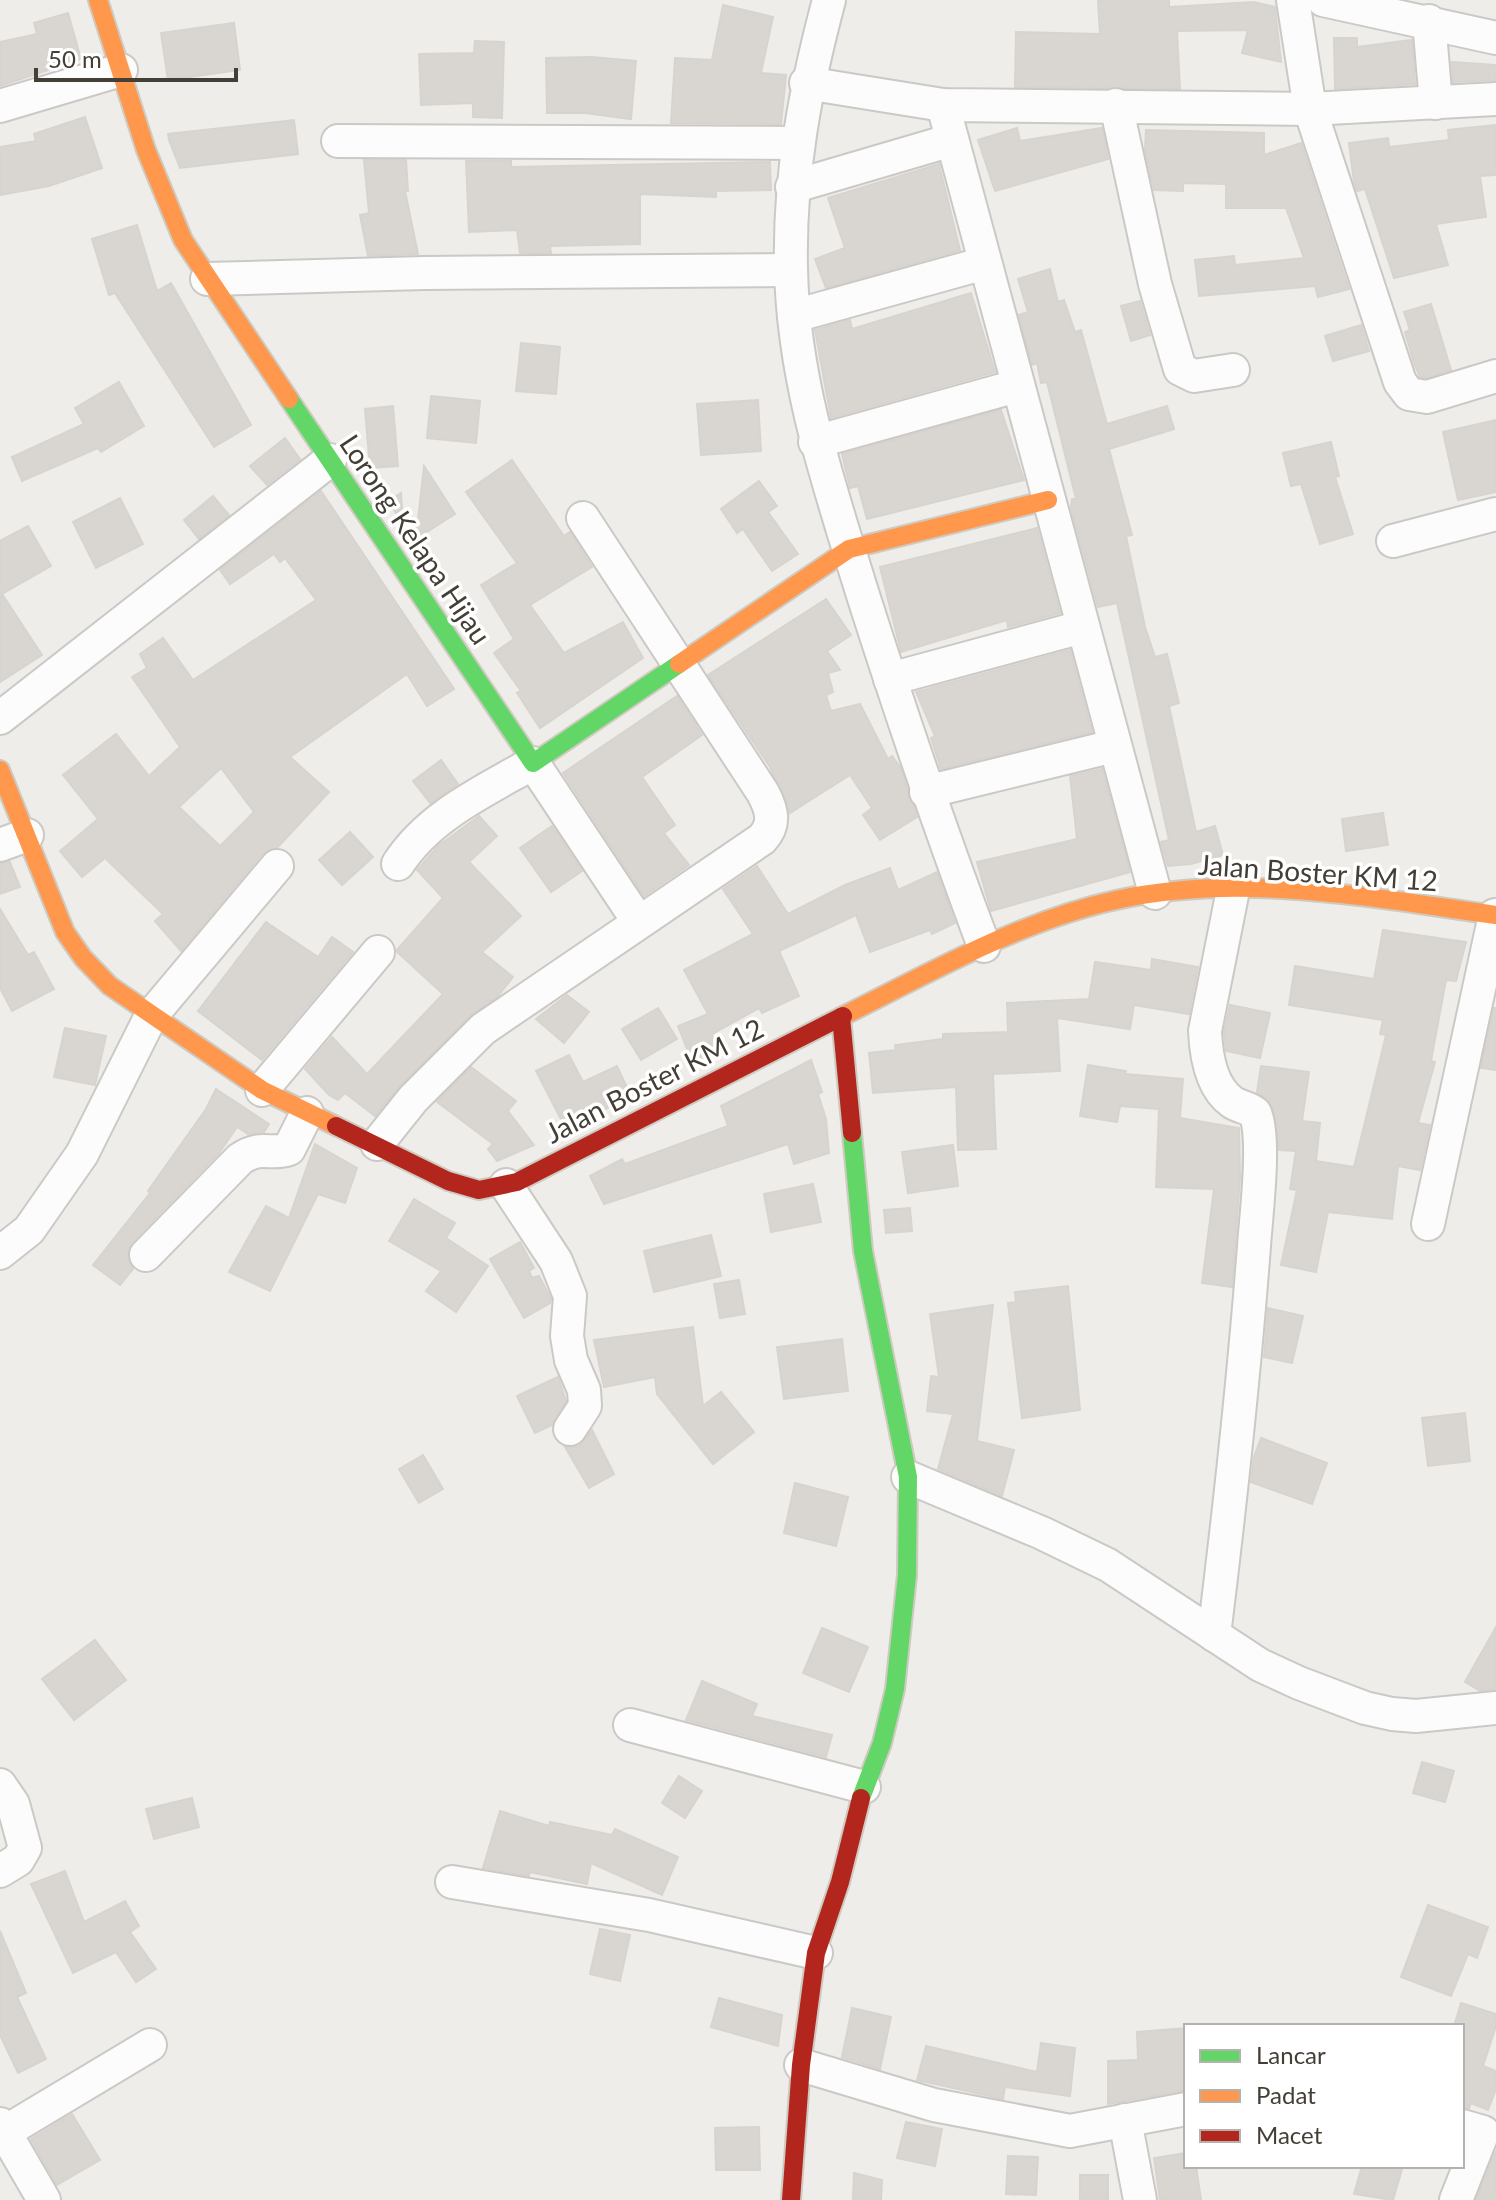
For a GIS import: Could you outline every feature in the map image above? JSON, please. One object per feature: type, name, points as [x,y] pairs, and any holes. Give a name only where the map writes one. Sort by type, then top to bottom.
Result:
[{"type":"street","name":"Lorong Kelapa Hijau","points":[[98,0],[166,203],[207,279],[533,763]]},
{"type":"street","points":[[829,0],[806,83],[796,143],[791,270],[794,316],[815,442],[926,792],[984,946]]},
{"type":"street","points":[[1293,0],[1310,109],[1403,387],[1413,396],[1427,397],[1496,376]]},
{"type":"street","points":[[1323,0],[1496,38]]},
{"type":"street","points":[[1429,21],[1436,103]]},
{"type":"street","points":[[0,106],[121,70]]},
{"type":"street","points":[[806,83],[943,105],[1310,109],[1496,99]]},
{"type":"street","points":[[943,105],[1155,893]]},
{"type":"street","points":[[1116,105],[1155,284],[1178,364],[1184,373],[1194,376],[1233,370]]},
{"type":"street","points":[[792,187],[952,140]]},
{"type":"street","points":[[338,141],[796,143]]},
{"type":"street","points":[[794,316],[985,263]]},
{"type":"street","points":[[207,279],[424,273],[791,270]]},
{"type":"street","points":[[815,442],[1017,386]]},
{"type":"street","points":[[0,718],[330,460]]},
{"type":"street","points":[[398,864],[424,831],[456,808],[533,763],[849,549],[1048,500]]},
{"type":"street","points":[[1393,541],[1496,514]]},
{"type":"street","points":[[377,1144],[413,1099],[483,1029],[762,839],[772,824],[772,814],[763,793],[583,518]]},
{"type":"street","points":[[890,679],[1082,627]]},
{"type":"street","points":[[926,792],[1114,746]]},
{"type":"street","points":[[533,763],[638,921]]},
{"type":"street","name":"Jalan Boster KM 12","points":[[0,770],[14,840],[65,932],[83,958],[110,986],[262,1090],[465,1188],[506,1185],[984,946],[1078,909],[1155,893],[1233,890],[1346,896],[1496,915]]},
{"type":"street","points":[[0,1253],[29,1230],[82,1154],[151,1016],[277,866]]},
{"type":"street","points":[[1214,1635],[1239,1435],[1257,1209],[1259,1132],[1255,1113],[1232,1102],[1219,1085],[1205,1047],[1205,1031],[1233,890]]},
{"type":"street","points":[[1428,1224],[1496,915]]},
{"type":"street","points":[[262,1090],[378,952]]},
{"type":"street","points":[[791,2200],[801,2065],[816,1953],[840,1882],[864,1787],[882,1743],[895,1689],[905,1602],[908,1477],[863,1251],[841,1017]]},
{"type":"street","points":[[146,1255],[240,1159],[257,1149],[280,1152],[289,1149],[307,1113]]},
{"type":"street","points":[[506,1185],[556,1261],[570,1296],[567,1336],[571,1360],[584,1390],[585,1406],[570,1429]]},
{"type":"street","points":[[908,1477],[1042,1533],[1108,1565],[1260,1665],[1365,1708],[1416,1716],[1496,1708]]},
{"type":"street","points":[[630,1725],[864,1787]]},
{"type":"street","points":[[0,1785],[13,1804],[25,1848],[18,1860],[0,1871]]},
{"type":"street","points":[[452,1882],[649,1915],[816,1953]]},
{"type":"street","points":[[44,2200],[3,2128],[150,2045]]},
{"type":"street","points":[[801,2065],[934,2105],[1070,2131],[1184,2109]]},
{"type":"street","points":[[1125,2120],[1140,2200]]},
{"type":"street","points":[[1456,2200],[1480,2127]]},
{"type":"building","points":[[1098,0],[1169,0],[1169,7],[1254,2],[1275,7],[1281,62],[1242,53],[1248,30],[1177,31],[1180,89],[1015,87],[1016,32],[1100,34]]},
{"type":"building","points":[[723,5],[773,17],[761,73],[786,75],[781,124],[671,123],[675,58],[712,60]]},
{"type":"building","points":[[68,13],[81,59],[0,86],[0,42],[37,34],[34,23]]},
{"type":"building","points":[[234,23],[240,70],[168,80],[161,33]]},
{"type":"building","points":[[1334,38],[1357,38],[1357,47],[1412,40],[1415,84],[1335,89]]},
{"type":"building","points":[[475,41],[504,42],[502,118],[473,117],[473,103],[421,105],[419,54],[474,53]]},
{"type":"building","points":[[591,57],[636,61],[631,119],[585,113],[547,113],[546,58]]},
{"type":"building","points":[[1452,62],[1496,65],[1496,80],[1453,82]]},
{"type":"building","points":[[85,117],[102,168],[49,186],[0,195],[0,147],[36,141],[34,134]]},
{"type":"building","points":[[294,120],[298,154],[180,168],[168,134]]},
{"type":"building","points":[[1496,125],[1496,175],[1480,176],[1486,217],[1436,224],[1448,265],[1394,278],[1365,189],[1357,191],[1354,182],[1349,143],[1388,138],[1389,147],[1449,140],[1448,130]]},
{"type":"building","points":[[1017,128],[1020,141],[1102,128],[1108,159],[995,191],[978,140]]},
{"type":"building","points":[[1146,130],[1264,133],[1264,155],[1301,143],[1349,289],[1318,297],[1315,286],[1199,296],[1195,260],[1234,256],[1235,265],[1304,258],[1286,208],[1226,208],[1226,184],[1183,183],[1183,191],[1154,190],[1145,150]]},
{"type":"building","points":[[364,160],[406,160],[408,191],[405,191],[418,254],[368,256],[360,215],[369,213]]},
{"type":"building","points":[[466,161],[511,161],[511,167],[770,162],[771,190],[716,191],[716,197],[640,194],[640,244],[550,246],[551,253],[520,253],[517,230],[469,232]]},
{"type":"building","points":[[939,164],[960,250],[826,288],[815,259],[845,248],[828,198]]},
{"type":"building","points":[[137,225],[157,291],[171,283],[251,425],[214,447],[115,293],[109,295],[92,239]]},
{"type":"building","points":[[1050,269],[1058,302],[1064,300],[1075,332],[1081,330],[1107,424],[1167,406],[1174,429],[1109,449],[1132,535],[1126,536],[1145,627],[1155,657],[1167,654],[1179,703],[1169,706],[1196,832],[1215,826],[1223,855],[1191,864],[1168,866],[1161,842],[1169,840],[1117,603],[1098,607],[1071,508],[1072,499],[1076,499],[1047,382],[1041,383],[1037,363],[1032,365],[1019,315],[1028,312],[1018,279]]},
{"type":"building","points":[[971,293],[995,372],[831,418],[815,330],[850,320],[852,329]]},
{"type":"building","points":[[1140,301],[1150,335],[1131,341],[1121,306]]},
{"type":"building","points":[[1431,304],[1451,370],[1426,378],[1420,377],[1414,363],[1405,332],[1410,330],[1404,312]]},
{"type":"building","points":[[1361,325],[1369,351],[1333,361],[1325,336]]},
{"type":"building","points":[[521,343],[560,347],[556,394],[516,391]]},
{"type":"building","points":[[119,382],[144,426],[101,452],[98,448],[22,481],[12,457],[84,424],[75,408]]},
{"type":"building","points":[[431,396],[480,401],[476,443],[427,438]]},
{"type":"building","points":[[758,400],[761,451],[701,455],[697,404]]},
{"type":"building","points":[[393,406],[398,466],[370,468],[365,409]]},
{"type":"building","points":[[1001,410],[1024,480],[867,519],[858,486],[850,488],[842,454]]},
{"type":"building","points":[[1496,420],[1496,492],[1458,500],[1443,432]]},
{"type":"building","points":[[285,438],[300,459],[267,485],[250,466]]},
{"type":"building","points":[[1331,442],[1339,476],[1335,477],[1353,534],[1320,544],[1301,484],[1291,486],[1283,453]]},
{"type":"building","points":[[512,460],[564,536],[570,532],[592,567],[530,605],[564,653],[623,622],[643,658],[540,728],[517,693],[521,691],[494,653],[514,639],[481,585],[517,563],[466,492]]},
{"type":"building","points":[[424,466],[455,514],[414,540],[407,529],[417,529]]},
{"type":"building","points":[[759,481],[777,506],[768,512],[798,554],[772,571],[743,529],[737,533],[721,509]]},
{"type":"building","points":[[321,491],[454,689],[427,706],[407,674],[290,757],[329,792],[278,847],[262,854],[181,951],[155,921],[163,914],[105,858],[82,877],[60,851],[98,819],[63,775],[116,734],[149,776],[180,747],[132,677],[147,668],[140,654],[163,638],[193,680],[316,600],[285,558],[280,562],[274,554],[230,584],[220,570]],"holes":[[[221,768],[254,812],[220,846],[179,807]]]},
{"type":"building","points":[[401,493],[403,524],[388,501]]},
{"type":"building","points":[[213,496],[229,515],[199,539],[184,520]]},
{"type":"building","points":[[120,498],[143,544],[96,568],[73,522]]},
{"type":"building","points":[[28,526],[51,566],[2,594],[42,655],[0,682],[0,541]]},
{"type":"building","points":[[1037,528],[1060,613],[1008,627],[1007,620],[901,652],[880,567]]},
{"type":"building","points":[[826,599],[851,635],[827,651],[840,670],[828,673],[833,692],[826,695],[831,711],[860,704],[888,759],[892,756],[900,767],[917,817],[880,840],[863,815],[872,808],[850,775],[790,813],[770,767],[708,675]]},
{"type":"building","points":[[1070,650],[1092,732],[941,769],[931,738],[935,736],[916,692]]},
{"type":"building","points":[[677,696],[702,735],[642,777],[675,825],[664,833],[689,865],[644,896],[563,773]]},
{"type":"building","points":[[441,760],[458,784],[430,803],[413,781]]},
{"type":"building","points":[[1102,769],[1130,872],[991,911],[977,862],[1077,839],[1070,776]]},
{"type":"building","points":[[1383,813],[1388,845],[1346,851],[1342,819]]},
{"type":"building","points":[[479,816],[497,836],[469,862],[521,916],[482,952],[513,977],[498,996],[470,1016],[400,1086],[375,1116],[345,1093],[338,1100],[329,1095],[305,1069],[332,1037],[367,1074],[443,994],[396,951],[443,898],[417,870],[438,846]]},
{"type":"building","points":[[552,826],[582,871],[551,892],[520,848]]},
{"type":"building","points":[[350,832],[373,857],[342,885],[319,860]]},
{"type":"building","points":[[10,862],[20,887],[0,894],[0,864]]},
{"type":"building","points":[[757,866],[788,914],[845,885],[890,868],[898,890],[937,872],[955,923],[932,934],[930,930],[870,952],[856,915],[779,951],[799,996],[762,1013],[759,1008],[712,1034],[718,1051],[693,1064],[678,1026],[708,1014],[684,970],[753,934],[723,889]]},
{"type":"building","points":[[0,909],[28,955],[34,952],[54,989],[12,1011],[0,988]]},
{"type":"building","points":[[266,922],[318,957],[332,937],[353,952],[262,1060],[198,1011]]},
{"type":"building","points":[[1383,930],[1466,942],[1456,981],[1446,980],[1431,1061],[1435,1062],[1418,1123],[1430,1125],[1420,1170],[1398,1166],[1392,1219],[1328,1212],[1316,1272],[1281,1265],[1297,1190],[1290,1189],[1296,1151],[1279,1150],[1273,1108],[1257,1092],[1261,1066],[1309,1072],[1302,1121],[1320,1123],[1316,1161],[1354,1167],[1386,1035],[1380,1034],[1383,1020],[1289,1005],[1295,966],[1374,979]]},
{"type":"building","points":[[1152,959],[1198,967],[1189,1014],[1134,1005],[1130,1029],[1057,1018],[1060,1071],[993,1074],[996,1149],[958,1150],[956,1087],[873,1093],[869,1053],[896,1050],[895,1045],[943,1039],[943,1034],[1008,1032],[1007,1003],[1089,999],[1095,962],[1151,970]]},
{"type":"building","points":[[567,995],[589,1012],[564,1043],[536,1019]]},
{"type":"building","points":[[1230,1005],[1270,1013],[1260,1058],[1226,1051],[1224,1032]]},
{"type":"building","points":[[658,1008],[677,1039],[641,1060],[622,1029]]},
{"type":"building","points":[[1496,1008],[1496,1070],[1481,1068]]},
{"type":"building","points":[[65,1028],[106,1036],[95,1085],[54,1077]]},
{"type":"building","points":[[569,1055],[583,1082],[617,1066],[631,1096],[566,1129],[536,1071]]},
{"type":"building","points":[[811,1060],[822,1092],[818,1094],[826,1119],[829,1153],[794,1164],[788,1144],[604,1204],[590,1176],[622,1159],[625,1164],[728,1126],[721,1106]]},
{"type":"building","points":[[1088,1065],[1126,1071],[1125,1074],[1183,1079],[1180,1118],[1239,1128],[1240,1177],[1232,1287],[1202,1283],[1214,1189],[1156,1187],[1159,1109],[1120,1106],[1117,1122],[1080,1116]]},
{"type":"building","points":[[471,1067],[516,1101],[508,1111],[534,1145],[497,1161],[488,1149],[493,1144],[437,1102]]},
{"type":"building","points":[[216,1089],[269,1124],[264,1132],[248,1134],[237,1127],[219,1153],[132,1242],[128,1259],[133,1269],[120,1285],[93,1265],[150,1193],[148,1191],[206,1109]]},
{"type":"building","points":[[315,1144],[357,1168],[345,1203],[318,1194],[270,1291],[229,1272],[266,1206],[289,1218]]},
{"type":"building","points":[[953,1145],[958,1186],[908,1193],[902,1152]]},
{"type":"building","points":[[813,1184],[821,1222],[771,1232],[764,1194]]},
{"type":"building","points":[[414,1199],[455,1223],[446,1238],[488,1266],[456,1312],[426,1291],[441,1271],[389,1241]]},
{"type":"building","points":[[910,1208],[912,1231],[886,1233],[884,1210]]},
{"type":"building","points":[[711,1235],[721,1276],[654,1292],[644,1251]]},
{"type":"building","points":[[520,1242],[534,1268],[529,1271],[532,1278],[539,1276],[551,1299],[550,1303],[524,1318],[490,1259]]},
{"type":"building","points":[[739,1280],[745,1314],[720,1318],[714,1284]]},
{"type":"building","points":[[1068,1286],[1080,1410],[1022,1418],[1008,1303],[1016,1302],[1015,1292]]},
{"type":"building","points":[[993,1305],[977,1441],[1014,1450],[1002,1496],[938,1469],[953,1414],[927,1411],[931,1376],[939,1377],[930,1314]]},
{"type":"building","points":[[1268,1308],[1303,1316],[1292,1363],[1264,1357]]},
{"type":"building","points":[[693,1327],[703,1406],[721,1392],[754,1432],[713,1464],[657,1394],[655,1377],[604,1387],[594,1340]]},
{"type":"building","points":[[842,1339],[848,1391],[784,1399],[777,1347]]},
{"type":"building","points":[[558,1377],[566,1401],[552,1425],[535,1433],[517,1396]]},
{"type":"building","points":[[1465,1413],[1470,1461],[1428,1466],[1422,1418]]},
{"type":"building","points":[[592,1430],[614,1474],[589,1488],[565,1447],[579,1446]]},
{"type":"building","points":[[1261,1438],[1327,1463],[1312,1504],[1251,1482],[1254,1457]]},
{"type":"building","points":[[423,1455],[443,1489],[419,1503],[399,1469]]},
{"type":"building","points":[[795,1483],[848,1497],[836,1546],[784,1533]]},
{"type":"building","points":[[1496,1627],[1496,1689],[1480,1691],[1465,1682]]},
{"type":"building","points":[[822,1628],[868,1647],[849,1692],[803,1673]]},
{"type":"building","points":[[95,1640],[126,1680],[74,1720],[42,1679]]},
{"type":"building","points":[[702,1681],[757,1704],[752,1716],[832,1735],[826,1757],[686,1720]]},
{"type":"building","points":[[1422,1762],[1454,1771],[1445,1802],[1413,1793]]},
{"type":"building","points":[[679,1776],[702,1791],[685,1818],[662,1803]]},
{"type":"building","points":[[192,1798],[199,1827],[154,1839],[146,1809]]},
{"type":"building","points":[[500,1811],[549,1826],[550,1822],[612,1835],[615,1829],[678,1857],[662,1895],[591,1863],[587,1884],[530,1872],[529,1876],[483,1868]]},
{"type":"building","points":[[65,1871],[84,1922],[125,1901],[139,1926],[130,1932],[156,1969],[136,1982],[116,1952],[73,1973],[31,1884]]},
{"type":"building","points":[[1428,1905],[1488,1927],[1477,1958],[1468,1954],[1451,1996],[1401,1977]]},
{"type":"building","points":[[600,1929],[630,1935],[620,1981],[590,1974]]},
{"type":"building","points":[[0,1931],[26,1993],[17,1997],[46,2059],[18,2073],[0,2035]]},
{"type":"building","points":[[719,1998],[782,2015],[778,2046],[711,2027]]},
{"type":"building","points":[[1461,2003],[1496,2014],[1496,2026],[1483,2066],[1496,2071],[1496,2089],[1488,2110],[1471,2103],[1469,2108],[1464,2108],[1464,2024],[1455,2024]]},
{"type":"building","points":[[852,2008],[891,2017],[880,2069],[842,2057]]},
{"type":"building","points":[[1184,2028],[1184,2090],[1108,2104],[1108,2061],[1138,2060],[1137,2032]]},
{"type":"building","points":[[1041,2043],[1075,2048],[1070,2096],[1005,2087],[1003,2099],[917,2080],[926,2046],[1037,2072]]},
{"type":"building","points":[[72,2114],[100,2160],[57,2185],[31,2139]]},
{"type":"building","points":[[906,2122],[942,2129],[935,2166],[897,2158]]},
{"type":"building","points":[[759,2127],[760,2170],[716,2170],[715,2128]]},
{"type":"building","points":[[1496,2151],[1496,2200],[1476,2200]]},
{"type":"building","points":[[1184,2153],[1184,2168],[1196,2168],[1201,2200],[1160,2200],[1154,2158]]},
{"type":"building","points":[[1008,2156],[1038,2157],[1036,2195],[1006,2194]]},
{"type":"building","points":[[1361,2168],[1402,2168],[1393,2200],[1354,2194]]},
{"type":"building","points":[[854,2173],[882,2180],[881,2200],[853,2200]]},
{"type":"building","points":[[1080,2175],[1108,2175],[1108,2200],[1080,2200]]},
{"type":"traffic: fast","points":[[289,399],[533,763],[679,664]]},
{"type":"traffic: fast","points":[[852,1133],[863,1251],[908,1477],[907,1575],[895,1689],[882,1743],[861,1798]]},
{"type":"traffic: slow","points":[[98,0],[146,150],[183,240],[289,399]]},
{"type":"traffic: slow","points":[[679,664],[849,549],[1048,500]]},
{"type":"traffic: slow","points":[[0,770],[65,932],[83,958],[110,986],[262,1090],[336,1126]]},
{"type":"traffic: slow","points":[[843,1016],[1011,934],[1080,909],[1163,892],[1211,888],[1306,891],[1496,915]]},
{"type":"traffic: jam","points":[[336,1126],[448,1181],[479,1190],[517,1182],[843,1016]]},
{"type":"traffic: jam","points":[[841,1017],[852,1133]]},
{"type":"traffic: jam","points":[[791,2200],[801,2065],[816,1953],[840,1882],[861,1798]]}]
